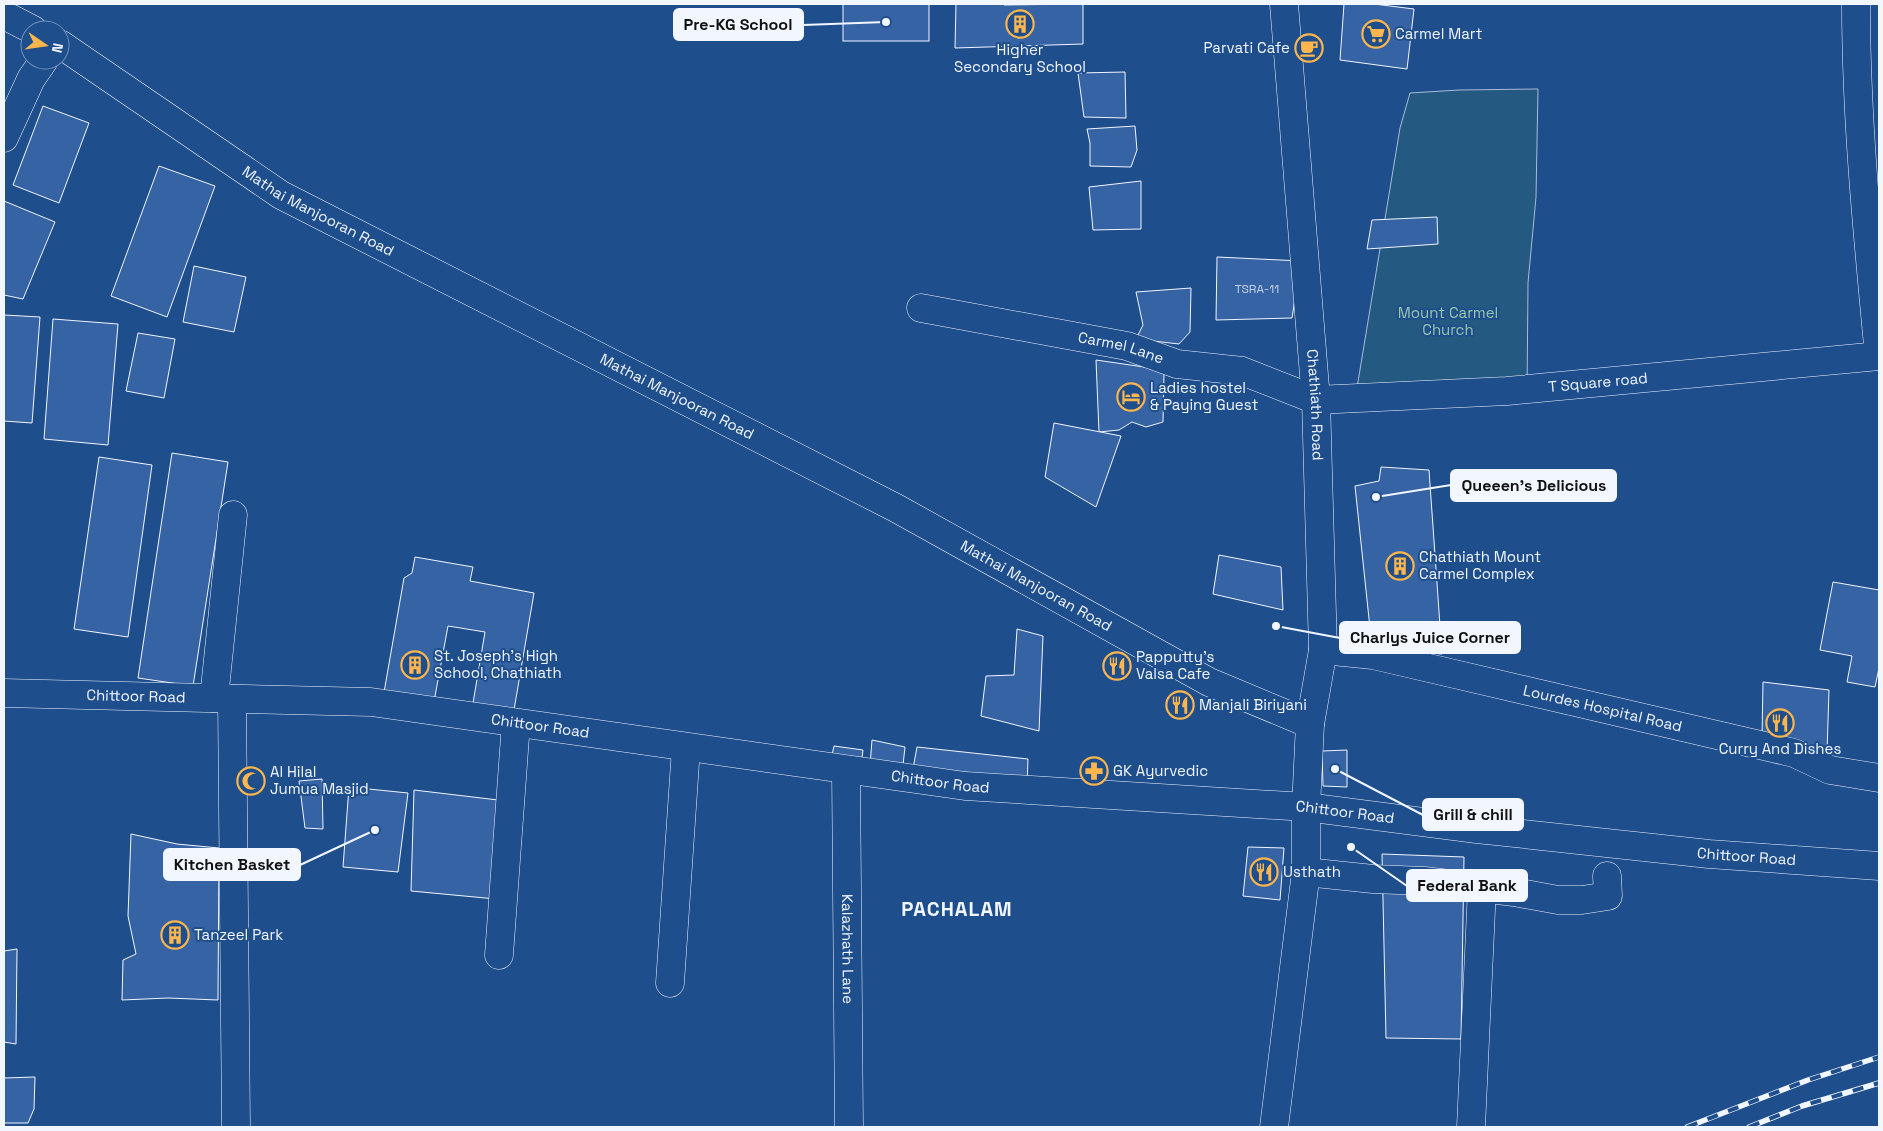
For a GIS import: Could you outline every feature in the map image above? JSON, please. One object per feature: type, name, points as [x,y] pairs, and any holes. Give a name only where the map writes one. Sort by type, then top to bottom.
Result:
[{"type":"street","name":"Chathiath Road","points":[[1274,1127],[1306,872],[1306,807],[1310,724],[1323,650],[1316,400],[1284,4]]},
{"type":"street","points":[[1856,4],[1856,75],[1879,356]]},
{"type":"street","points":[[4,15],[20,23]]},
{"type":"street","name":"Mathai Manjooran Road","points":[[70,51],[282,195],[896,508],[1209,682],[1310,724]]},
{"type":"street","points":[[4,138],[31,79],[37,70]]},
{"type":"street","name":"Carmel Lane","points":[[921,308],[1127,346],[1176,364],[1242,372],[1316,400]]},
{"type":"street","name":"T Square road","points":[[1316,400],[1507,391],[1879,356]]},
{"type":"street","points":[[233,515],[223,698],[236,1127]]},
{"type":"street","name":"Lourdes Hospital Road","points":[[1323,650],[1373,655],[1794,753],[1830,770],[1879,778]]},
{"type":"street","name":"Chittoor Road","points":[[4,692],[371,702],[846,771],[977,788],[1306,807],[1477,829],[1709,854],[1879,866]]},
{"type":"street","points":[[499,954],[516,723]]},
{"type":"street","points":[[670,983],[686,748]]},
{"type":"street","name":"Kalazhath Lane","points":[[846,771],[848,1127]]},
{"type":"street","points":[[1306,872],[1373,879],[1424,881],[1514,892],[1558,900],[1582,900],[1608,896],[1607,876]]},
{"type":"street","points":[[1471,1127],[1482,888]]},
{"type":"green space","name":"Mount Carmel Church","points":[[1538,89],[1536,197],[1528,283],[1527,395],[1354,406],[1400,128],[1410,93]]},
{"type":"building","points":[[843,4],[929,4],[929,41],[843,41]]},
{"type":"building","name":"Higher Secondary School","points":[[956,4],[1083,4],[1083,44],[955,48]]},
{"type":"building","name":"Carmel Mart","points":[[1344,4],[1374,4],[1414,9],[1407,69],[1340,60]]},
{"type":"building","points":[[1125,72],[1126,118],[1084,117],[1078,73]]},
{"type":"building","points":[[43,106],[89,123],[59,203],[13,185]]},
{"type":"building","points":[[1135,126],[1137,150],[1131,167],[1090,166],[1090,143],[1087,129]]},
{"type":"building","points":[[159,166],[215,186],[167,317],[111,296]]},
{"type":"building","points":[[1141,181],[1141,229],[1093,230],[1089,187]]},
{"type":"building","points":[[4,201],[55,222],[23,299],[4,295]]},
{"type":"building","points":[[1437,217],[1438,244],[1367,249],[1372,220]]},
{"type":"building","points":[[1217,257],[1301,261],[1292,318],[1216,320]]},
{"type":"building","points":[[194,266],[246,277],[234,332],[183,322]]},
{"type":"building","points":[[1191,288],[1190,332],[1179,344],[1136,339],[1143,325],[1136,292]]},
{"type":"building","points":[[4,315],[40,317],[32,423],[4,421]]},
{"type":"building","points":[[53,319],[118,324],[108,445],[44,439]]},
{"type":"building","points":[[138,333],[175,339],[164,398],[126,391]]},
{"type":"building","name":"Ladies hostel & Paying Guest","points":[[1096,360],[1151,368],[1164,373],[1163,422],[1146,427],[1132,422],[1119,430],[1099,432]]},
{"type":"building","points":[[1054,423],[1121,436],[1096,507],[1045,477]]},
{"type":"building","points":[[172,453],[228,462],[193,686],[138,678]]},
{"type":"building","points":[[99,457],[152,465],[128,637],[74,629]]},
{"type":"building","name":"Chathiath Mount Carmel Complex","points":[[1381,467],[1429,470],[1442,654],[1372,647],[1355,486],[1379,481]]},
{"type":"building","points":[[1219,555],[1281,567],[1283,610],[1213,594]]},
{"type":"building","name":"St. Joseph's High School, Chathiath","points":[[415,557],[473,567],[470,581],[534,593],[514,710],[473,703],[485,632],[448,626],[433,707],[383,698],[404,578],[412,573]]},
{"type":"building","points":[[1833,582],[1879,590],[1879,668],[1875,687],[1847,682],[1852,656],[1820,650]]},
{"type":"building","points":[[1017,629],[1043,636],[1039,731],[981,716],[986,676],[1014,675]]},
{"type":"building","points":[[1763,682],[1829,690],[1827,753],[1762,737]]},
{"type":"building","points":[[872,740],[905,747],[901,783],[869,779]]},
{"type":"building","points":[[834,746],[863,750],[859,781],[828,773]]},
{"type":"building","points":[[917,747],[1028,759],[1027,786],[912,774]]},
{"type":"building","points":[[1347,750],[1347,787],[1323,786],[1322,751]]},
{"type":"building","points":[[322,779],[323,829],[305,828],[299,781]]},
{"type":"building","points":[[349,787],[408,793],[398,872],[343,867]]},
{"type":"building","points":[[414,790],[498,800],[496,899],[411,891]]},
{"type":"building","name":"Tanzeel Park","points":[[131,834],[177,844],[219,848],[218,1000],[168,998],[122,1000],[123,960],[136,954],[128,916]]},
{"type":"building","name":"Usthath","points":[[1248,847],[1284,848],[1280,900],[1243,896]]},
{"type":"building","points":[[1382,854],[1464,857],[1461,1039],[1386,1038]]},
{"type":"building","points":[[17,949],[16,1044],[4,1042],[4,951]]},
{"type":"building","points":[[35,1077],[34,1109],[28,1123],[4,1123],[4,1078]]},
{"type":"railway","points":[[1687,1127],[1808,1080],[1879,1057]]},
{"type":"railway","points":[[1749,1127],[1802,1106],[1879,1083]]},
{"type":"place","name":"Pre-KG School","points":[[886,22]]},
{"type":"place","name":"Higher Secondary School","points":[[1020,24]]},
{"type":"place","name":"Carmel Mart","points":[[1376,34]]},
{"type":"place","name":"Parvati Cafe","points":[[1309,48]]},
{"type":"place","name":"Ladies hostel & Paying Guest","points":[[1131,397]]},
{"type":"place","name":"Queeen's Delicious","points":[[1376,497]]},
{"type":"place","name":"Chathiath Mount Carmel Complex","points":[[1400,566]]},
{"type":"place","name":"Charlys Juice Corner","points":[[1276,626]]},
{"type":"place","name":"St. Joseph's High School, Chathiath","points":[[415,665]]},
{"type":"place","name":"Papputty's Valsa Cafe","points":[[1117,666]]},
{"type":"place","name":"Manjali Biriyani","points":[[1180,705]]},
{"type":"place","name":"Curry And Dishes","points":[[1780,723]]},
{"type":"place","name":"Grill & chill","points":[[1335,769]]},
{"type":"place","name":"GK Ayurvedic","points":[[1094,771]]},
{"type":"place","name":"Al Hilal Jumua Masjid","points":[[251,781]]},
{"type":"place","name":"Kitchen Basket","points":[[375,830]]},
{"type":"place","name":"Federal Bank","points":[[1351,847]]},
{"type":"place","name":"Usthath","points":[[1264,872]]},
{"type":"place","name":"Tanzeel Park","points":[[175,935]]},
{"type":"district","name":"PACHALAM","points":[[957,909]]}]
